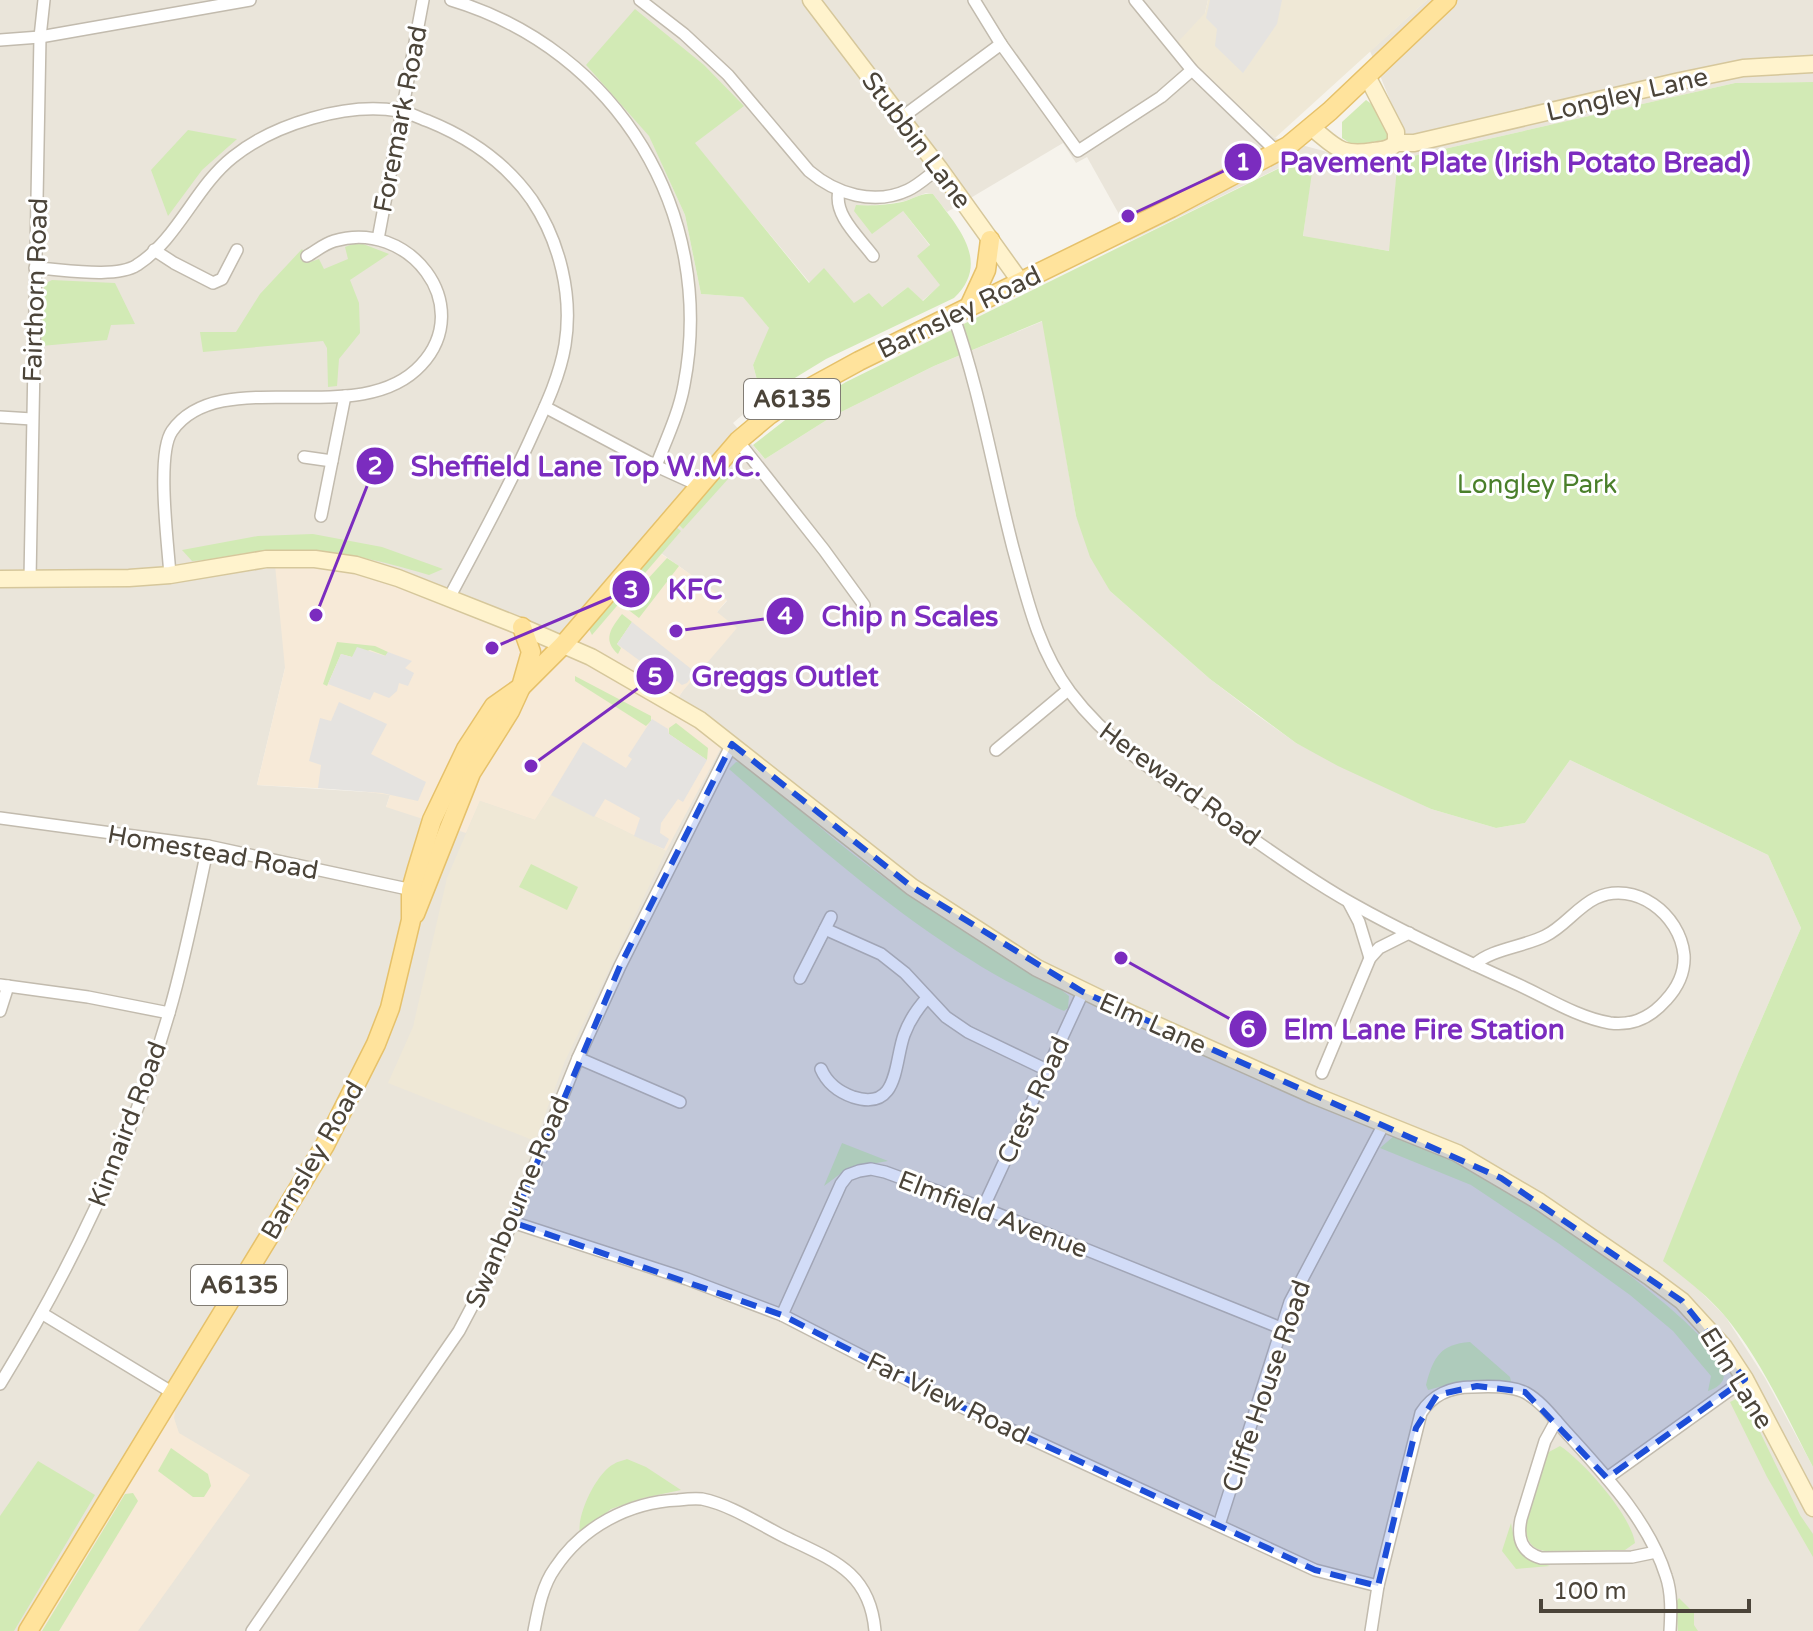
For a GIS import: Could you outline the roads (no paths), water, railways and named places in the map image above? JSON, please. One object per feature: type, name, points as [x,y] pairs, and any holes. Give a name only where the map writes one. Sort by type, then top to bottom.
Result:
[{"type":"main road","name":"Barnsley Road","points":[[28,1631],[325,1145],[353,1092],[390,1008],[432,820],[466,749],[494,706],[521,687],[563,645],[738,441],[769,415],[806,390],[907,336],[1277,152],[1311,127],[1447,0]]},
{"type":"main road","points":[[961,311],[986,270],[990,240]]},
{"type":"main road","points":[[521,687],[531,652],[522,627]]},
{"type":"street","name":"Fairthorn Road","points":[[30,579],[40,37],[44,0]]},
{"type":"street","points":[[0,40],[40,37],[250,0]]},
{"type":"street","name":"Foremark Road","points":[[378,239],[423,0]]},
{"type":"street","points":[[451,0],[504,19],[534,36],[587,76],[644,147],[663,186],[686,262],[691,328],[684,387],[656,466]]},
{"type":"street","points":[[640,0],[684,34],[728,75],[809,171],[824,183],[839,191],[873,197],[891,196],[909,189],[939,168]]},
{"type":"street","name":"Stubbin Lane","points":[[811,0],[939,168],[1020,281]]},
{"type":"street","points":[[974,0],[1001,44],[1078,151],[1161,97],[1192,70]]},
{"type":"street","points":[[1135,0],[1192,70],[1277,152]]},
{"type":"street","points":[[901,118],[1001,44]]},
{"type":"street","name":"Longley Lane","points":[[1311,127],[1348,154],[1391,148],[1396,143],[1414,143],[1743,68],[1813,64]]},
{"type":"street","points":[[1367,76],[1396,132],[1396,143]]},
{"type":"street","points":[[35,268],[122,272],[137,266],[154,250],[208,180],[233,157],[259,139],[310,119],[374,109],[401,111],[466,139],[496,159],[522,186],[539,210],[554,241],[565,285],[565,342],[559,373],[545,407],[449,598]]},
{"type":"street","points":[[839,191],[837,202],[842,214],[873,256]]},
{"type":"street","points":[[170,575],[164,464],[170,433],[181,421],[195,409],[222,401],[345,396],[392,387],[408,377],[431,352],[440,333],[441,303],[434,285],[410,254],[394,244],[378,239],[348,238],[331,242],[307,256]]},
{"type":"street","points":[[154,250],[213,283],[222,279],[237,250]]},
{"type":"street","name":"Hereward Road","points":[[961,311],[964,345],[1037,633],[1068,690],[1101,728],[1144,764],[1349,902],[1474,965],[1592,1018],[1622,1023],[1648,1016],[1678,985],[1684,954],[1680,938],[1652,902],[1640,896],[1611,894],[1595,899],[1550,934],[1507,951],[1489,954],[1474,965]]},
{"type":"street","points":[[321,516],[345,396]]},
{"type":"street","points":[[545,407],[700,486]]},
{"type":"street","points":[[0,417],[32,419]]},
{"type":"street","points":[[738,441],[864,605]]},
{"type":"street","points":[[304,457],[332,461]]},
{"type":"street","name":"Elm Lane","points":[[0,579],[88,580],[170,575],[266,559],[315,559],[371,569],[563,645],[668,699],[732,744],[912,887],[998,944],[1083,992],[1313,1095],[1457,1153],[1501,1178],[1651,1278],[1704,1323],[1724,1347],[1745,1379],[1813,1508]]},
{"type":"street","points":[[996,750],[1068,690]]},
{"type":"street","name":"Swanbourne Road","points":[[252,1631],[459,1331],[496,1261],[578,1058],[732,744]]},
{"type":"street","name":"Homestead Road","points":[[0,818],[208,846],[418,891]]},
{"type":"street","name":"Kinnaird Road","points":[[0,1384],[43,1314],[106,1185],[139,1106],[169,1013],[208,846]]},
{"type":"street","points":[[1349,902],[1370,958]]},
{"type":"street","points":[[800,978],[828,923],[881,954],[905,973],[946,1017],[968,1032],[1047,1070]]},
{"type":"street","points":[[1322,1073],[1370,958],[1379,948],[1409,933]]},
{"type":"street","points":[[0,1011],[4,986],[88,997],[169,1013]]},
{"type":"street","name":"Crest Road","points":[[983,1208],[1083,992]]},
{"type":"street","points":[[821,1069],[824,1077],[845,1094],[869,1100],[881,1096],[891,1086],[897,1073],[899,1054],[909,1022],[927,998]]},
{"type":"street","points":[[578,1058],[680,1102]]},
{"type":"street","name":"Cliffe House Road","points":[[1219,1525],[1290,1302],[1385,1122]]},
{"type":"street","name":"Elmfield Avenue","points":[[782,1315],[841,1184],[848,1175],[871,1169],[983,1208],[1281,1328]]},
{"type":"street","name":"Far View Road","points":[[512,1222],[687,1279],[782,1315],[953,1403],[1315,1570],[1378,1586]]},
{"type":"street","points":[[43,1314],[173,1393]]},
{"type":"street","points":[[1607,1478],[1745,1379]]},
{"type":"street","points":[[1371,1631],[1378,1586],[1416,1428],[1426,1404],[1437,1395],[1462,1387],[1506,1388],[1525,1392],[1556,1421],[1607,1478],[1656,1552],[1667,1579],[1670,1631]]},
{"type":"street","points":[[1556,1421],[1545,1441],[1521,1519],[1518,1532],[1524,1548],[1531,1555],[1541,1558],[1632,1557],[1656,1552]]},
{"type":"street","points":[[534,1631],[545,1585],[554,1568],[594,1529],[616,1514],[639,1506],[670,1500],[700,1499],[726,1507],[830,1558],[849,1571],[866,1591],[875,1631]]},
{"type":"place","name":"Pavement Plate (Irish Potato Bread)","points":[[1128,216]]},
{"type":"place","name":"Sheffield Lane Top W.M.C.","points":[[316,615]]},
{"type":"place","name":"Chip n Scales","points":[[676,631]]},
{"type":"place","name":"KFC","points":[[492,648]]},
{"type":"place","name":"Greggs Outlet","points":[[531,766]]},
{"type":"place","name":"Elm Lane Fire Station","points":[[1121,958]]},
{"type":"park label","name":"Longley Park","points":[[1537,484]]}]
